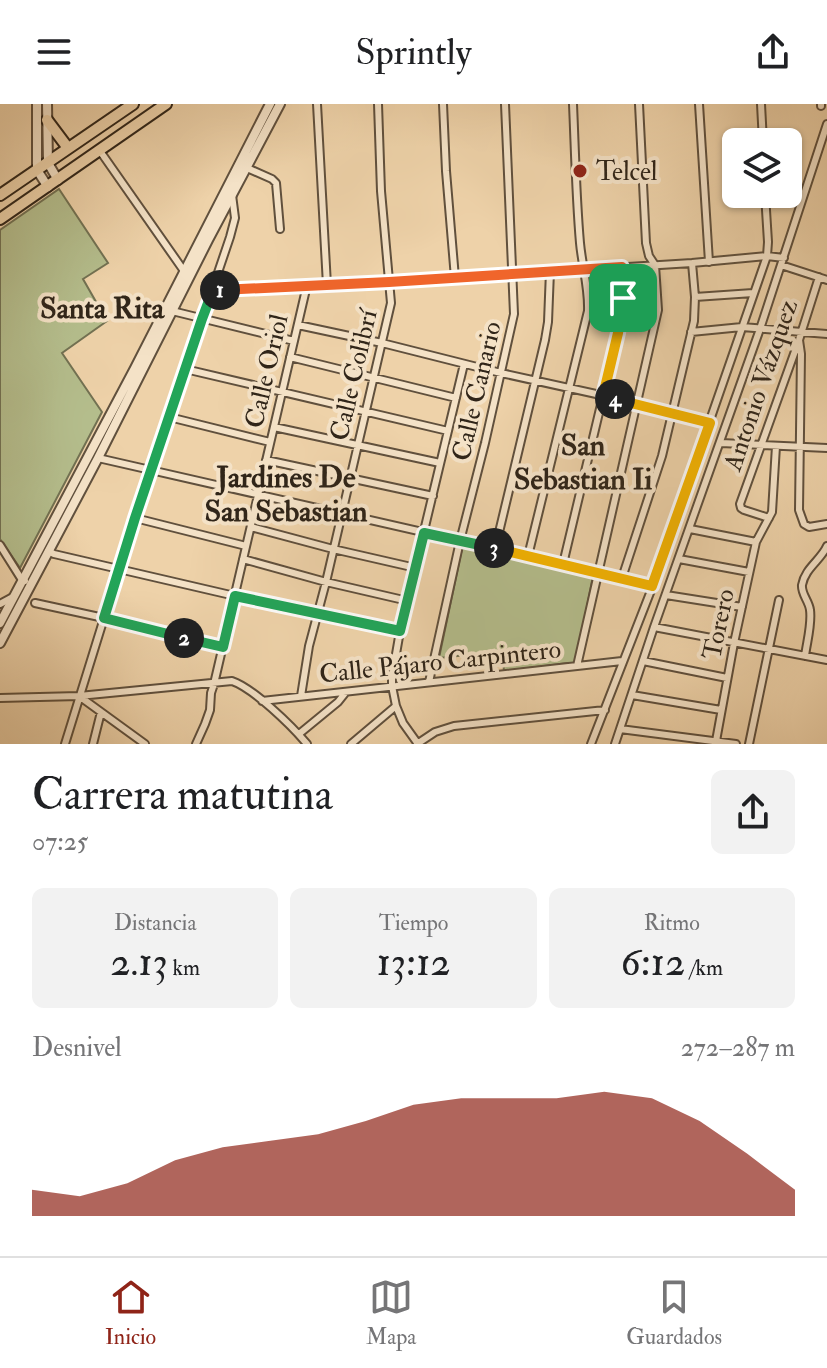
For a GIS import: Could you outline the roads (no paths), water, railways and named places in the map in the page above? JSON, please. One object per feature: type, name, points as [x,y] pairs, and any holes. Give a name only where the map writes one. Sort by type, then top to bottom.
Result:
[{"type":"main road","points":[[0,195],[48,163],[116,108],[133,104]]},
{"type":"main road","points":[[0,219],[166,104]]},
{"type":"main road","points":[[47,120],[68,148]]},
{"type":"street","points":[[37,104],[37,170],[48,187]]},
{"type":"street","points":[[47,104],[48,163],[58,180]]},
{"type":"street","points":[[0,623],[13,597],[48,551],[98,458],[169,311],[184,271],[270,104]]},
{"type":"street","points":[[0,643],[27,582],[280,104]]},
{"type":"street","points":[[317,104],[327,285]]},
{"type":"street","name":"Calle Colibrí","points":[[301,696],[309,646],[391,303],[381,191],[378,104]]},
{"type":"street","points":[[443,104],[455,278]]},
{"type":"street","name":"Calle Canario","points":[[429,682],[514,314],[505,104]]},
{"type":"street","points":[[528,556],[588,311],[589,295],[578,217],[573,104]]},
{"type":"street","points":[[577,666],[658,310],[655,265],[646,243],[639,104]]},
{"type":"street","points":[[699,104],[709,262]]},
{"type":"street","points":[[761,104],[762,128]]},
{"type":"street","points":[[591,744],[710,423],[752,328],[827,124]]},
{"type":"street","points":[[100,151],[184,271]]},
{"type":"street","points":[[247,168],[276,183],[280,229]]},
{"type":"street","points":[[65,744],[135,518],[235,218],[232,195]]},
{"type":"street","points":[[766,208],[768,249],[777,258],[827,280]]},
{"type":"street","points":[[213,290],[777,258]]},
{"type":"street","points":[[615,744],[721,443],[752,328],[753,293],[777,258]]},
{"type":"street","points":[[622,578],[658,467],[691,332],[695,311],[692,263]]},
{"type":"street","points":[[563,564],[622,314],[622,267]]},
{"type":"street","points":[[495,549],[548,322],[550,271]]},
{"type":"street","name":"Antonio Vázquez","points":[[769,518],[740,506],[819,277]]},
{"type":"street","name":"Calle Oriol","points":[[196,744],[210,710],[211,693],[307,285]]},
{"type":"street","points":[[695,297],[753,293]]},
{"type":"street","points":[[169,311],[294,341]]},
{"type":"street","points":[[298,325],[637,403],[710,423]]},
{"type":"street","points":[[691,332],[752,328],[800,336],[827,334]]},
{"type":"street","points":[[800,336],[800,518],[809,527],[827,524]]},
{"type":"street","points":[[290,357],[456,398]]},
{"type":"street","points":[[464,364],[400,631],[392,686],[396,706],[417,744],[435,732],[454,726],[605,710]]},
{"type":"street","points":[[185,369],[448,431]]},
{"type":"street","points":[[169,417],[270,442]]},
{"type":"street","points":[[274,427],[440,463]]},
{"type":"street","points":[[721,443],[827,448]]},
{"type":"street","name":"Torero","points":[[716,741],[756,542],[772,512],[776,446]]},
{"type":"street","points":[[98,458],[652,586]]},
{"type":"street","points":[[266,460],[433,496]]},
{"type":"street","points":[[135,518],[246,546]]},
{"type":"street","points":[[251,527],[416,568]]},
{"type":"street","points":[[690,529],[756,542]]},
{"type":"street","points":[[805,656],[810,609],[802,584],[807,572],[827,547]]},
{"type":"street","points":[[1,550],[27,582]]},
{"type":"street","points":[[48,551],[318,615],[400,631]]},
{"type":"street","points":[[243,559],[408,601]]},
{"type":"street","points":[[679,559],[749,572]]},
{"type":"street","points":[[666,595],[742,607]]},
{"type":"street","points":[[0,604],[13,597]]},
{"type":"street","points":[[749,744],[779,600]]},
{"type":"street","points":[[35,603],[223,647]]},
{"type":"street","points":[[654,627],[827,660]]},
{"type":"street","name":"Calle Pájaro Carpintero","points":[[262,701],[622,661]]},
{"type":"street","points":[[643,661],[727,678]]},
{"type":"street","points":[[0,698],[79,696],[236,682],[262,701],[307,744]]},
{"type":"street","points":[[299,734],[346,692]]},
{"type":"street","points":[[632,695],[721,710]]},
{"type":"street","points":[[79,696],[145,744]]},
{"type":"street","points":[[351,744],[396,706]]},
{"type":"street","points":[[93,744],[101,712]]},
{"type":"street","points":[[620,729],[736,744]]},
{"type":"place","name":"Telcel","points":[[580,171]]},
{"type":"district","name":"Santa Rita","points":[[102,308]]},
{"type":"district","name":"San Sebastian Ii","points":[[583,462]]},
{"type":"district","name":"Jardines De San Sebastian","points":[[286,494]]}]
